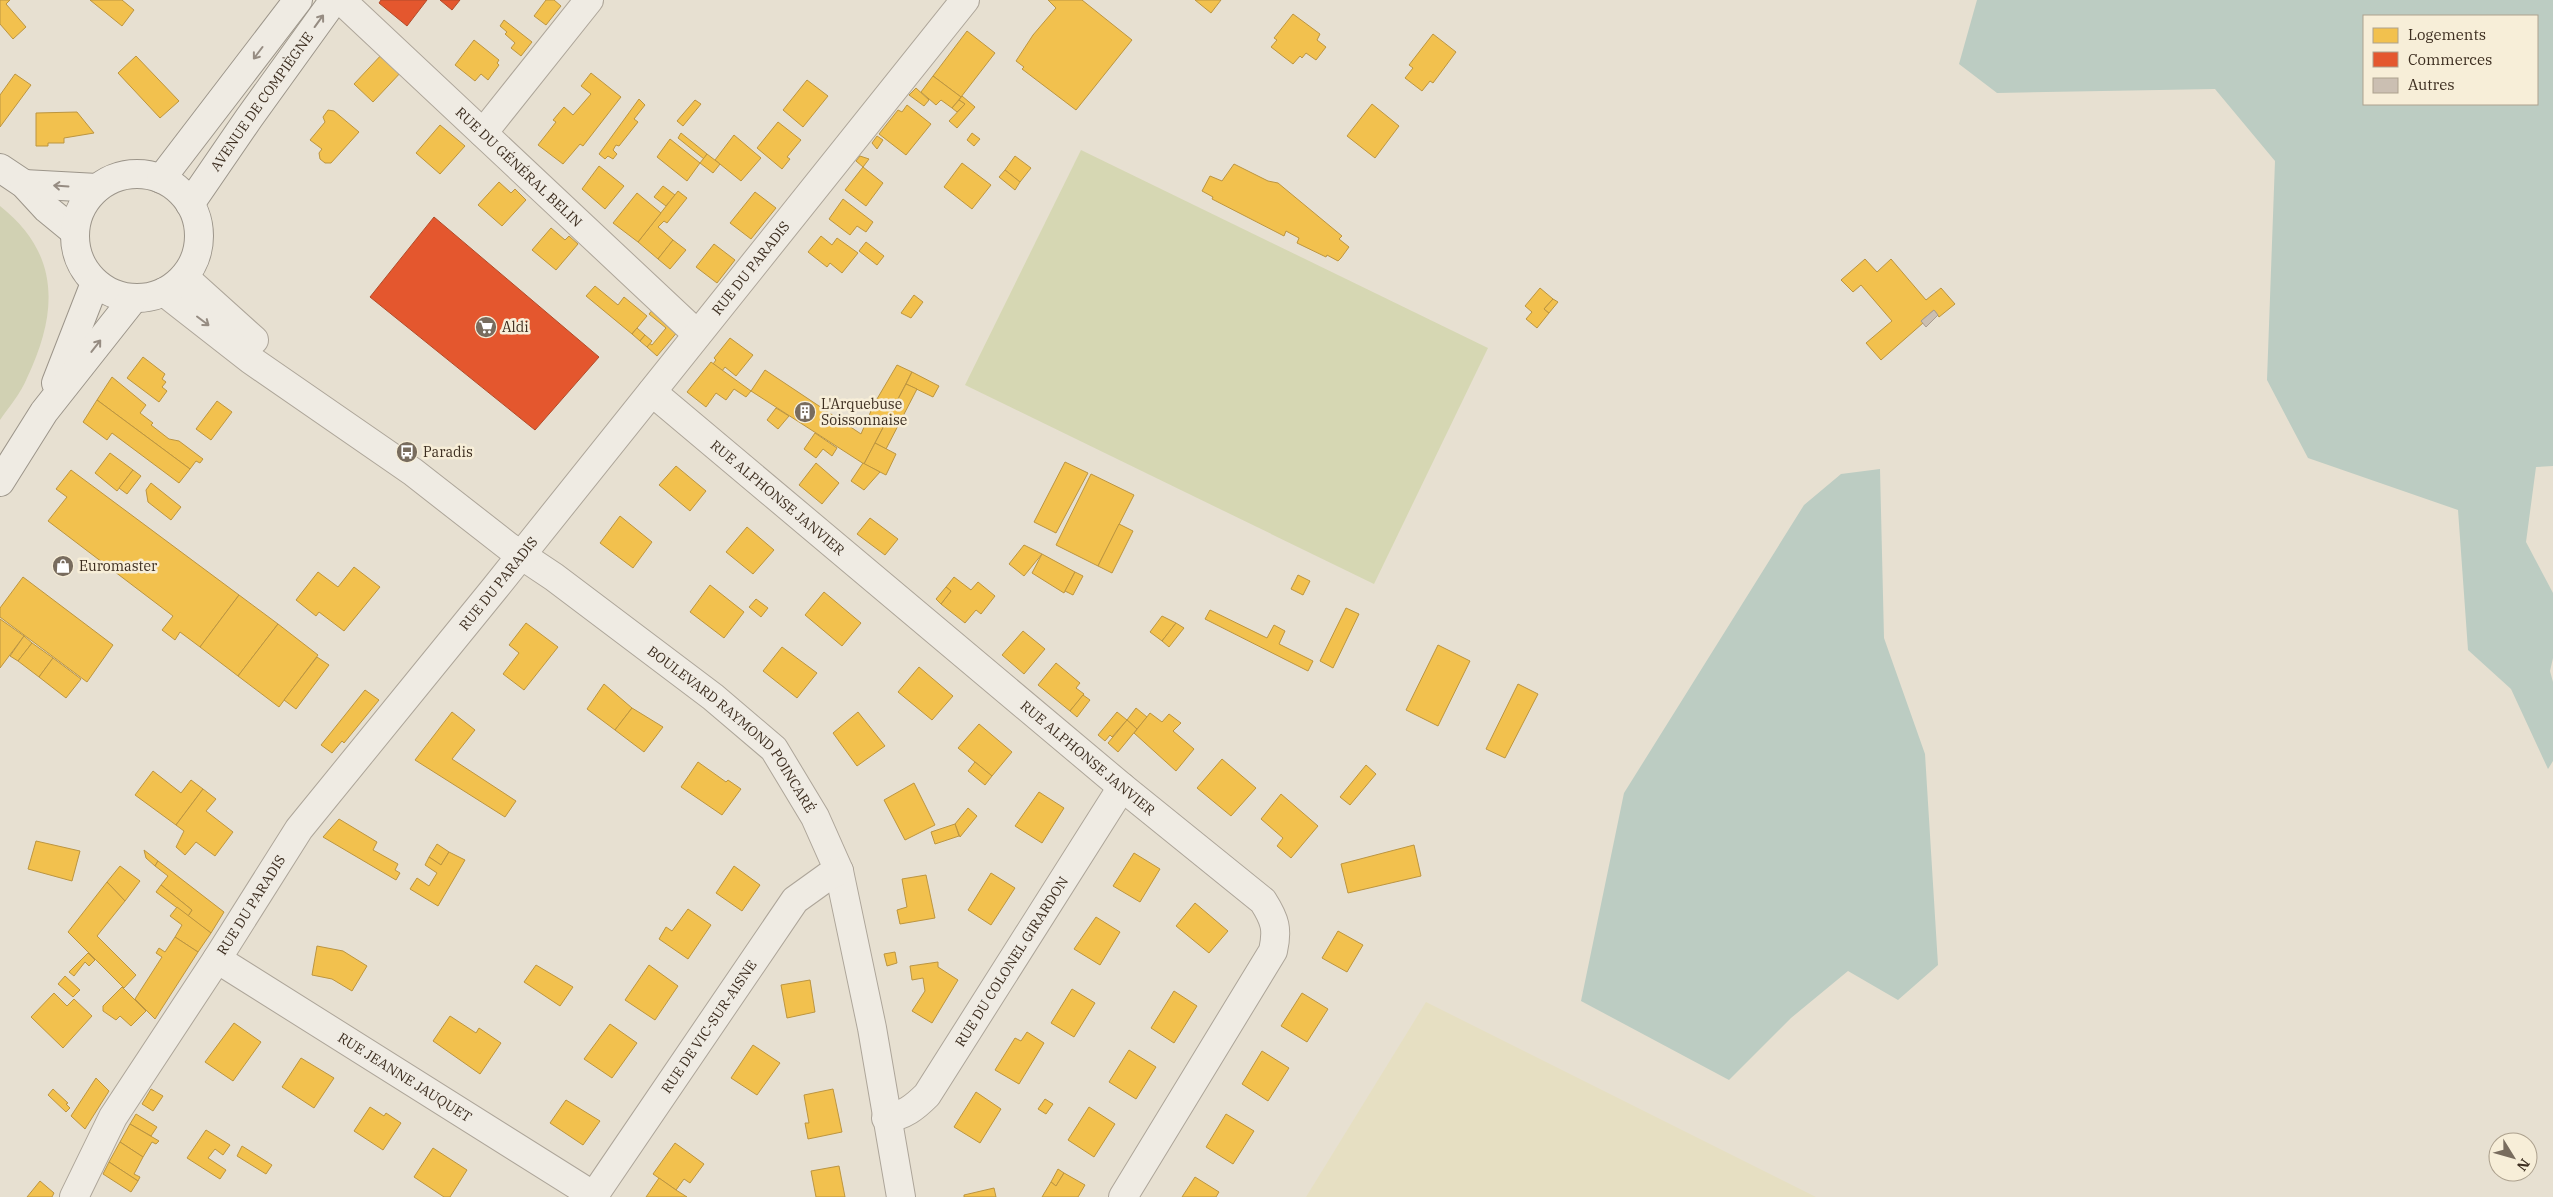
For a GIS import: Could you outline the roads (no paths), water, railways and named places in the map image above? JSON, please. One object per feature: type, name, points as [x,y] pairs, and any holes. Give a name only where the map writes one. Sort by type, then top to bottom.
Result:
[{"type":"street","points":[[161,179],[298,0]]},
{"type":"street","name":"AVENUE DE COMPIÈGNE","points":[[190,204],[248,118],[334,0]]},
{"type":"street","name":"RUE DU GÉNÉRAL BELIN","points":[[341,0],[697,334]]},
{"type":"street","points":[[483,133],[589,0]]},
{"type":"street","name":"RUE DU PARADIS","points":[[74,1197],[113,1116],[217,959],[299,829],[965,0]]},
{"type":"street","points":[[0,168],[24,184],[47,209],[75,232]]},
{"type":"street","points":[[139,174],[161,179],[177,189],[190,204],[198,222],[199,241],[194,260],[174,285],[149,297],[134,298],[113,294],[95,283],[83,268],[76,250],[75,232],[82,208],[97,188],[117,177],[139,174]]},
{"type":"street","points":[[24,184],[97,188]]},
{"type":"street","points":[[44,412],[95,283]]},
{"type":"street","name":"BOULEVARD RAYMOND POINCARÉ","points":[[174,285],[251,360],[329,412],[413,472],[713,697],[774,750],[815,817],[839,871],[872,1028],[886,1118],[902,1197]]},
{"type":"street","points":[[0,482],[44,412],[134,298]]},
{"type":"street","name":"RUE ALPHONSE JANVIER","points":[[652,392],[1122,787],[1263,901],[1271,913],[1278,932],[1273,951],[1123,1197]]},
{"type":"street","name":"RUE DU COLONEL GIRARDON","points":[[886,1118],[896,1117],[914,1108],[927,1095],[1122,787]]},
{"type":"street","name":"RUE DE VIC-SUR-AISNE","points":[[594,1196],[795,900],[827,877],[839,871]]},
{"type":"street","name":"RUE JEANNE JAUQUET","points":[[217,959],[594,1196]]},
{"type":"place","name":"Aldi","points":[[486,327]]},
{"type":"place","name":"L'Arquebuse Soissonnaise","points":[[805,412]]},
{"type":"place","name":"Paradis","points":[[407,452]]},
{"type":"place","name":"Euromaster","points":[[63,566]]}]
